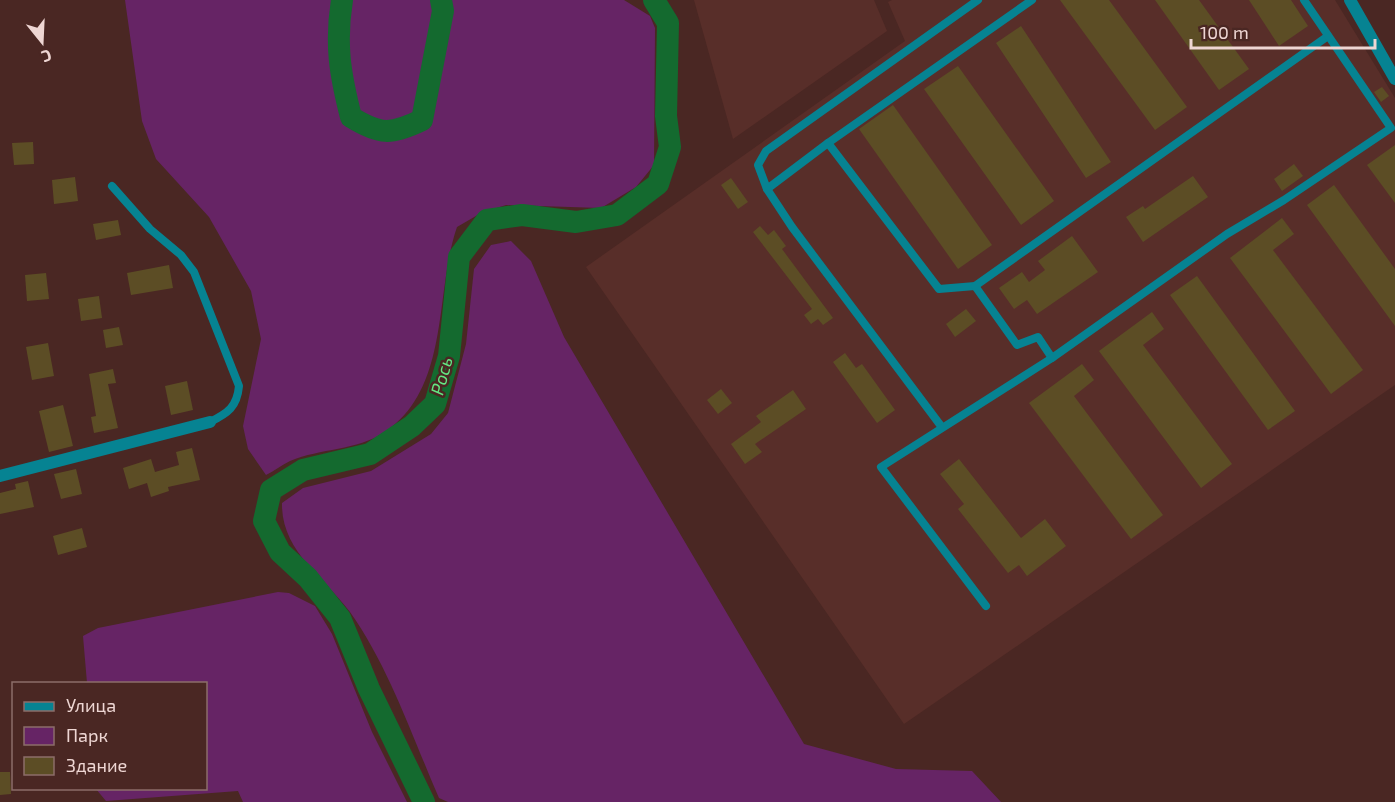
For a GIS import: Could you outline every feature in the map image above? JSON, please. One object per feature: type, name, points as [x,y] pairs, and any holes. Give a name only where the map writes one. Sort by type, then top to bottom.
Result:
[{"type":"street","points":[[1350,0],[1395,79]]},
{"type":"street","points":[[0,476],[210,422]]},
{"type":"lane","points":[[941,426],[792,227],[767,189],[758,165],[766,151],[978,0]]},
{"type":"lane","points":[[767,189],[828,143],[1032,0]]},
{"type":"lane","points":[[986,606],[881,467],[941,426],[1052,358],[1227,234],[1284,200],[1391,128],[1304,0]]},
{"type":"lane","points":[[828,143],[939,289],[975,286],[1328,36]]},
{"type":"lane","points":[[112,186],[150,229],[181,255],[194,272],[238,386],[237,398],[230,412],[210,422]]},
{"type":"lane","points":[[975,286],[1017,345],[1038,337],[1052,358]]},
{"type":"shaded area","points":[[694,0],[874,0],[887,31],[733,139]]},
{"type":"shaded area","points":[[892,0],[1335,0],[1395,98],[1395,385],[904,724],[586,267],[905,41],[888,2]]},
{"type":"green space","points":[[125,0],[624,0],[650,16],[655,28],[654,165],[636,187],[601,208],[506,205],[481,213],[457,227],[450,253],[431,365],[421,390],[406,413],[385,432],[374,438],[290,461],[266,475],[248,449],[243,426],[261,339],[251,291],[209,217],[156,159],[142,121]]},
{"type":"green space","points":[[511,241],[531,261],[564,337],[804,744],[896,769],[972,771],[1001,802],[448,802],[439,798],[377,656],[350,612],[296,549],[284,520],[282,503],[303,488],[371,471],[431,434],[448,413],[466,344],[474,269],[491,245]]},
{"type":"green space","points":[[278,592],[289,593],[315,606],[332,634],[372,732],[407,802],[243,802],[238,791],[106,801],[97,790],[207,790],[207,682],[87,682],[83,636],[98,628]]},
{"type":"building","points":[[1060,0],[1109,0],[1187,107],[1155,130]]},
{"type":"building","points":[[1155,0],[1199,0],[1249,69],[1219,90]]},
{"type":"building","points":[[1249,0],[1291,0],[1308,26],[1279,46]]},
{"type":"building","points":[[1021,26],[1111,162],[1086,178],[996,43]]},
{"type":"building","points":[[958,66],[1054,201],[1021,225],[924,89]]},
{"type":"building","points":[[1382,87],[1389,96],[1381,102],[1374,92]]},
{"type":"building","points":[[893,105],[992,245],[958,269],[859,129]]},
{"type":"building","points":[[33,142],[34,164],[14,165],[12,143]]},
{"type":"building","points":[[1395,145],[1395,203],[1367,165]]},
{"type":"building","points":[[1294,164],[1303,176],[1282,191],[1274,179]]},
{"type":"building","points":[[1193,176],[1208,197],[1143,242],[1126,217],[1143,206],[1145,209]]},
{"type":"building","points":[[75,177],[78,201],[54,204],[52,180]]},
{"type":"building","points":[[731,178],[748,202],[738,209],[721,185]]},
{"type":"building","points":[[1334,185],[1395,269],[1395,326],[1307,205]]},
{"type":"building","points":[[1282,218],[1294,234],[1273,250],[1363,370],[1331,394],[1230,258]]},
{"type":"building","points":[[118,220],[121,235],[96,240],[93,224]]},
{"type":"building","points":[[760,226],[768,235],[774,230],[786,246],[782,249],[833,318],[823,325],[818,319],[811,324],[804,315],[812,309],[753,232]]},
{"type":"building","points":[[1072,236],[1098,272],[1037,314],[1027,300],[1014,309],[999,288],[1022,272],[1029,282],[1045,270],[1038,261]]},
{"type":"building","points":[[169,265],[173,288],[131,295],[127,273]]},
{"type":"building","points":[[46,273],[49,299],[27,301],[25,275]]},
{"type":"building","points":[[1197,276],[1295,411],[1268,430],[1170,295]]},
{"type":"building","points":[[99,296],[102,318],[81,321],[78,299]]},
{"type":"building","points":[[966,309],[976,321],[955,337],[946,324]]},
{"type":"building","points":[[1152,312],[1164,329],[1143,345],[1232,464],[1201,488],[1099,351]]},
{"type":"building","points":[[119,327],[123,345],[106,348],[103,330]]},
{"type":"building","points":[[48,343],[54,376],[32,380],[26,347]]},
{"type":"building","points":[[845,353],[856,368],[862,364],[895,410],[877,423],[833,362]]},
{"type":"building","points":[[1082,364],[1094,380],[1074,396],[1163,515],[1131,539],[1029,403]]},
{"type":"building","points":[[113,369],[116,383],[108,384],[118,428],[94,433],[91,417],[96,416],[89,374]]},
{"type":"building","points":[[187,381],[193,410],[171,415],[165,386]]},
{"type":"building","points":[[721,389],[732,403],[718,414],[707,400]]},
{"type":"building","points":[[793,390],[806,409],[755,444],[762,452],[745,464],[731,444],[761,422],[756,416]]},
{"type":"building","points":[[63,405],[73,446],[49,452],[39,411]]},
{"type":"building","points":[[192,448],[200,480],[168,487],[169,491],[151,497],[147,483],[129,489],[123,468],[151,459],[155,472],[179,465],[176,452]]},
{"type":"building","points":[[959,459],[1021,538],[1045,519],[1066,546],[1027,576],[1019,565],[1008,573],[958,509],[964,504],[940,474]]},
{"type":"building","points":[[76,469],[82,494],[61,499],[54,474]]},
{"type":"building","points":[[28,481],[34,507],[0,514],[0,493],[16,489],[15,484]]},
{"type":"building","points":[[82,528],[87,547],[58,555],[53,536]]},
{"type":"building","points":[[0,772],[10,772],[11,794],[0,795]]},
{"type":"waterway","name":"Рось","points":[[342,0],[339,31],[340,59],[351,117],[370,127],[386,131],[402,128],[422,120],[443,11],[441,0]]},
{"type":"waterway","name":"Рось","points":[[424,802],[369,689],[340,618],[308,578],[280,552],[264,521],[271,490],[303,470],[370,454],[412,426],[435,404],[449,356],[459,257],[487,220],[522,215],[576,222],[617,215],[658,184],[670,147],[666,116],[668,23],[654,0]]}]
